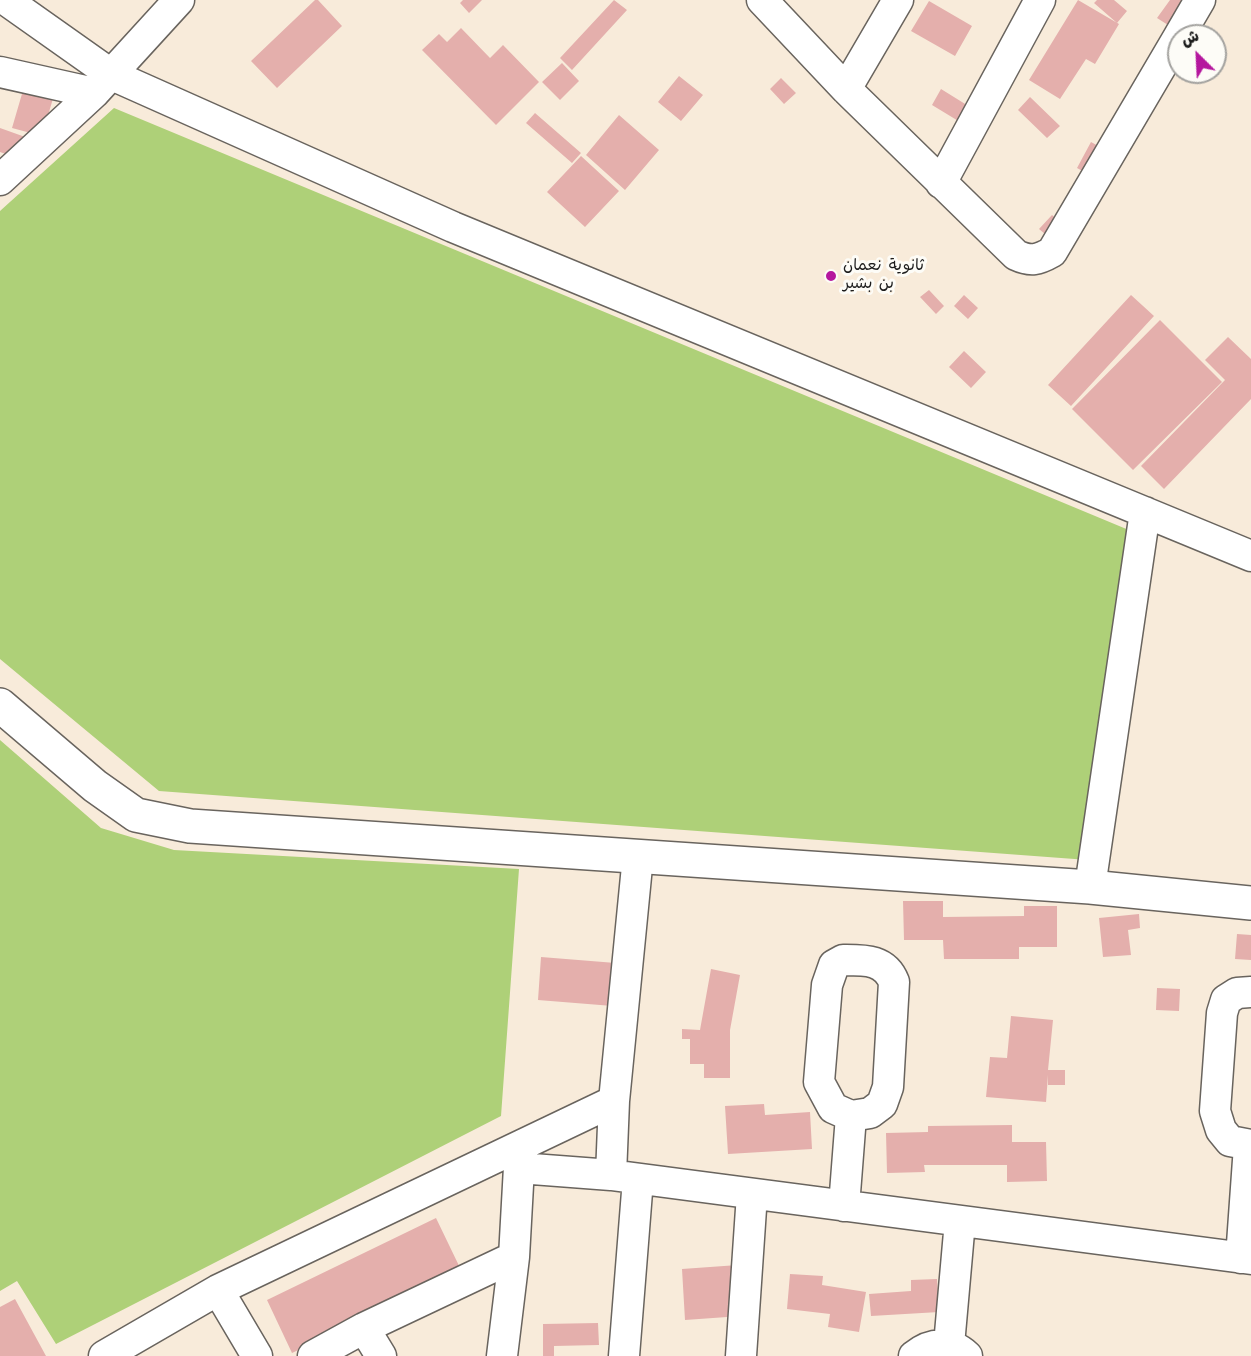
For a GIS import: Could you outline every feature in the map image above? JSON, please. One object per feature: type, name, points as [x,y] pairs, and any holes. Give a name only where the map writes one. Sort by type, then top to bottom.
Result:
[{"type":"main road","points":[[0,705],[95,786],[136,815],[190,826],[1090,887],[1251,903]]},
{"type":"street","points":[[6,0],[103,84]]},
{"type":"street","points":[[0,180],[103,84],[179,0]]},
{"type":"street","points":[[762,0],[846,89],[941,183],[1016,255],[1027,260],[1038,260],[1052,252],[1167,56]]},
{"type":"street","points":[[846,89],[898,0]]},
{"type":"street","points":[[941,183],[1040,0]]},
{"type":"street","points":[[1186,24],[1200,0]]},
{"type":"street","points":[[0,72],[103,84],[1251,556]]},
{"type":"street","points":[[1090,887],[1145,512]]},
{"type":"street","points":[[624,1356],[625,1177],[614,1101],[638,856]]},
{"type":"street","points":[[843,960],[882,964],[890,971],[894,982],[885,1096],[882,1104],[870,1113],[851,1116],[832,1108],[819,1082],[827,985],[834,965],[843,960]]},
{"type":"street","points":[[520,1157],[625,1177],[1246,1258],[1250,1146],[1230,1141],[1221,1130],[1215,1111],[1222,1013],[1226,1000],[1237,993],[1251,992]]},
{"type":"street","points":[[104,1356],[135,1348],[218,1290],[520,1157],[614,1101]]},
{"type":"street","points":[[844,1206],[851,1116]]},
{"type":"street","points":[[502,1356],[514,1257],[520,1157]]},
{"type":"street","points":[[741,1356],[752,1194]]},
{"type":"street","points":[[915,1356],[928,1346],[958,1350],[960,1221]]},
{"type":"street","points":[[313,1356],[364,1328],[514,1257]]},
{"type":"street","points":[[218,1290],[257,1356]]},
{"type":"street","points":[[364,1328],[381,1356]]},
{"type":"green space","points":[[114,108],[1136,533],[1088,860],[159,791],[0,659],[0,211]]},
{"type":"green space","points":[[0,740],[101,828],[174,850],[519,869],[501,1116],[56,1344],[17,1281],[0,1291]]},
{"type":"building","points":[[315,0],[318,0],[342,26],[277,88],[251,61]]},
{"type":"building","points":[[463,0],[482,0],[469,13],[460,3]]},
{"type":"building","points":[[614,0],[627,10],[572,70],[560,58]]},
{"type":"building","points":[[1078,0],[1119,24],[1095,64],[1086,59],[1060,99],[1029,80]]},
{"type":"building","points":[[1097,0],[1114,0],[1127,11],[1117,23],[1094,3]]},
{"type":"building","points":[[1170,0],[1187,0],[1181,24],[1167,24],[1157,18]]},
{"type":"building","points":[[929,1],[972,26],[955,56],[911,31]]},
{"type":"building","points":[[461,28],[490,58],[503,45],[539,82],[496,125],[422,50],[439,34],[447,42]]},
{"type":"building","points":[[562,63],[579,81],[560,100],[542,82]]},
{"type":"building","points":[[679,76],[703,95],[681,121],[658,102]]},
{"type":"building","points":[[781,78],[796,93],[784,104],[770,89]]},
{"type":"building","points":[[24,87],[54,95],[42,136],[12,128]]},
{"type":"building","points":[[941,89],[970,107],[960,122],[932,105]]},
{"type":"building","points":[[1030,97],[1060,126],[1047,138],[1018,110]]},
{"type":"building","points":[[535,113],[581,153],[572,163],[526,123]]},
{"type":"building","points":[[619,115],[659,150],[625,190],[586,155]]},
{"type":"building","points":[[0,128],[28,138],[20,159],[0,152]]},
{"type":"building","points":[[1091,142],[1111,153],[1097,179],[1077,168]]},
{"type":"building","points":[[581,156],[619,191],[585,227],[547,192]]},
{"type":"building","points":[[1052,215],[1069,230],[1056,243],[1039,229]]},
{"type":"building","points":[[929,290],[944,306],[936,314],[920,297]]},
{"type":"building","points":[[964,295],[978,308],[968,319],[954,306]]},
{"type":"building","points":[[1131,295],[1154,316],[1071,406],[1048,385]]},
{"type":"building","points":[[1160,320],[1222,382],[1133,470],[1072,409]]},
{"type":"building","points":[[1228,337],[1251,359],[1251,399],[1164,489],[1141,466],[1225,380],[1205,360]]},
{"type":"building","points":[[964,351],[986,372],[971,388],[949,367]]},
{"type":"building","points":[[903,901],[943,901],[943,917],[1024,916],[1024,906],[1057,906],[1057,947],[1019,947],[1019,959],[944,959],[943,940],[904,940]]},
{"type":"building","points":[[1139,914],[1140,928],[1128,930],[1131,955],[1103,957],[1099,918]]},
{"type":"building","points":[[1237,934],[1251,935],[1251,960],[1235,959]]},
{"type":"building","points":[[541,957],[628,964],[625,1007],[538,1000]]},
{"type":"building","points":[[711,969],[740,975],[730,1030],[730,1078],[704,1078],[704,1064],[690,1064],[690,1039],[682,1039],[682,1029],[700,1030]]},
{"type":"building","points":[[1157,988],[1180,989],[1179,1011],[1156,1010]]},
{"type":"building","points":[[1011,1016],[1053,1020],[1048,1070],[1065,1070],[1065,1085],[1048,1085],[1048,1075],[1046,1102],[986,1097],[990,1057],[1007,1058]]},
{"type":"building","points":[[764,1104],[765,1115],[810,1112],[812,1149],[728,1154],[725,1106]]},
{"type":"building","points":[[1012,1125],[1012,1142],[1046,1142],[1047,1181],[1007,1182],[1007,1165],[924,1165],[925,1172],[887,1173],[886,1133],[928,1132],[928,1126]]},
{"type":"building","points":[[436,1218],[462,1272],[292,1353],[267,1300]]},
{"type":"building","points":[[738,1265],[741,1316],[685,1320],[682,1269]]},
{"type":"building","points":[[790,1274],[823,1276],[822,1285],[866,1292],[859,1332],[828,1327],[830,1314],[787,1309]]},
{"type":"building","points":[[937,1279],[939,1312],[871,1316],[869,1294],[911,1291],[911,1280]]},
{"type":"building","points":[[15,1299],[46,1356],[0,1356],[0,1307]]},
{"type":"building","points":[[598,1323],[599,1345],[554,1346],[554,1356],[543,1356],[543,1324]]},
{"type":"place","name":"ثانوية نعمان بن بشير","points":[[831,276]]}]
